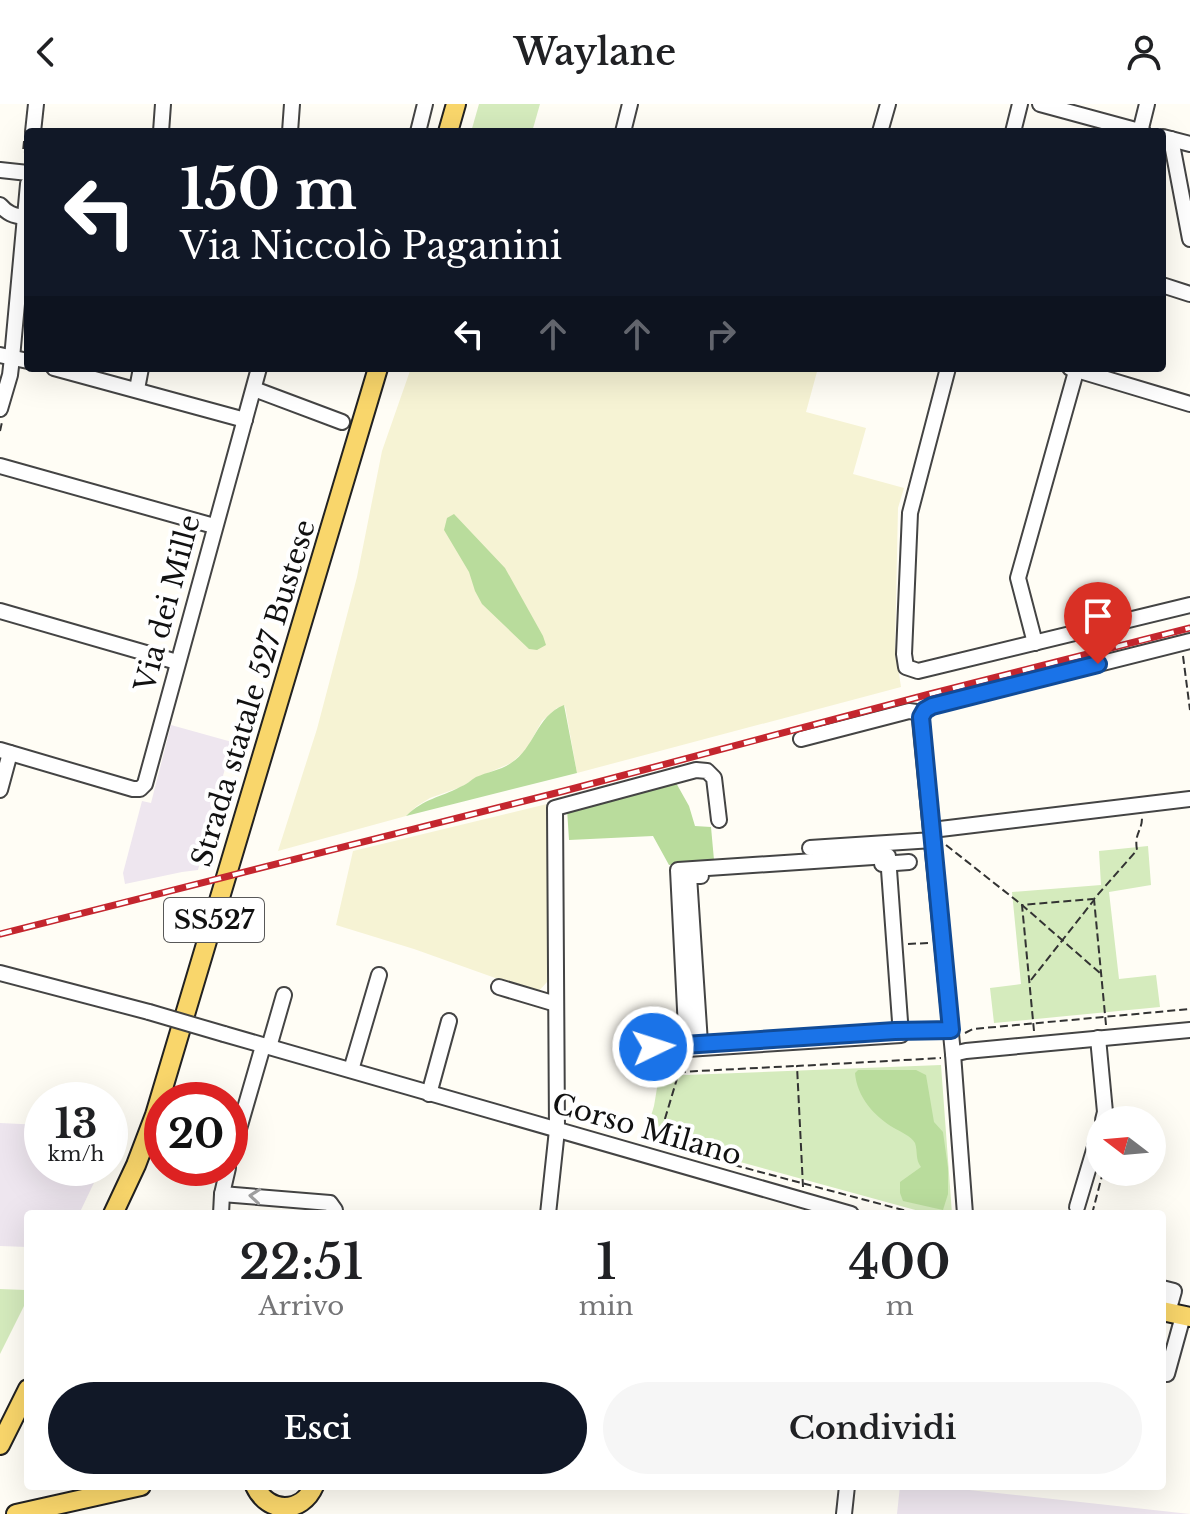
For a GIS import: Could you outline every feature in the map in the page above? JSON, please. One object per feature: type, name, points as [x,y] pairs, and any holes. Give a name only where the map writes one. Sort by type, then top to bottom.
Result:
[{"type":"main road","points":[[449,128],[456,104]]},
{"type":"main road","name":"Strada statale 527 Bustese","points":[[115,1210],[155,1115],[377,372]]},
{"type":"main road","points":[[0,1445],[24,1397]]},
{"type":"main road","points":[[16,1514],[42,1511],[125,1490]]},
{"type":"main road","points":[[255,1490],[261,1514]]},
{"type":"main road","points":[[257,1490],[270,1504],[293,1509],[307,1499],[312,1490]]},
{"type":"street","points":[[33,128],[36,104]]},
{"type":"street","points":[[161,128],[163,104]]},
{"type":"street","points":[[290,128],[292,104]]},
{"type":"street","points":[[419,128],[425,104]]},
{"type":"street","points":[[624,128],[630,104]]},
{"type":"street","points":[[881,128],[888,104]]},
{"type":"street","points":[[1014,128],[1020,104]]},
{"type":"street","points":[[1040,104],[1127,128]]},
{"type":"street","points":[[1142,128],[1147,104]]},
{"type":"street","points":[[1190,144],[1166,138],[1190,239]]},
{"type":"street","points":[[0,170],[24,173]]},
{"type":"street","points":[[0,205],[14,216],[24,217]]},
{"type":"street","points":[[0,409],[10,375],[6,356],[24,224]]},
{"type":"street","points":[[1166,286],[1190,294]]},
{"type":"street","points":[[70,372],[245,420]]},
{"type":"street","points":[[137,389],[140,372]]},
{"type":"street","name":"Via dei Mille","points":[[5,752],[133,789],[140,789],[146,780],[258,372]]},
{"type":"street","points":[[947,372],[910,513],[906,667],[918,671],[1190,605]]},
{"type":"street","points":[[1035,643],[1018,578],[1073,372]]},
{"type":"street","points":[[1084,372],[1190,404]]},
{"type":"street","points":[[254,389],[342,422]]},
{"type":"street","points":[[0,466],[214,526]]},
{"type":"street","points":[[0,611],[177,662]]},
{"type":"street","points":[[965,1210],[948,1056],[958,1032],[920,720],[932,706],[1186,642]]},
{"type":"street","points":[[801,739],[909,711],[923,713]]},
{"type":"street","points":[[0,790],[5,752]]},
{"type":"street","points":[[548,1210],[557,1130],[555,808],[696,770],[707,771],[714,778],[719,820]]},
{"type":"street","points":[[810,848],[932,835],[949,828],[1190,799]]},
{"type":"street","points":[[888,856],[885,864],[898,1030],[901,1035],[687,1049],[694,1044],[678,870],[888,856]]},
{"type":"street","points":[[885,864],[909,862]]},
{"type":"street","points":[[885,864],[894,946],[898,1030]]},
{"type":"street","name":"Corso Milano","points":[[0,973],[149,1012],[654,1158],[802,1192],[842,1210]]},
{"type":"street","points":[[351,1070],[379,975]]},
{"type":"street","points":[[499,987],[556,1004]]},
{"type":"street","points":[[248,1103],[284,995]]},
{"type":"street","points":[[429,1094],[449,1021]]},
{"type":"street","points":[[898,1030],[958,1032]]},
{"type":"street","points":[[948,1056],[966,1051],[1190,1030]]},
{"type":"street","points":[[1103,1037],[1105,1106]]},
{"type":"street","points":[[653,1047],[694,1044]]},
{"type":"street","points":[[1077,1207],[1086,1177]]},
{"type":"street","points":[[221,1210],[224,1186]]},
{"type":"street","points":[[222,1194],[330,1203],[335,1210]]},
{"type":"street","points":[[1166,1289],[1174,1291],[1176,1314],[1167,1374]]},
{"type":"street","points":[[844,1514],[847,1490]]},
{"type":"path","points":[[1186,642],[1190,710]]},
{"type":"path","points":[[1029,982],[1137,850],[1135,839],[1143,822],[1140,805]]},
{"type":"path","points":[[949,828],[949,836],[944,842],[1102,975]]},
{"type":"path","points":[[1022,905],[1094,899]]},
{"type":"path","points":[[1094,899],[1105,1015],[1103,1037]]},
{"type":"path","points":[[1022,905],[1034,1044]]},
{"type":"path","points":[[894,946],[934,943]]},
{"type":"path","points":[[958,1032],[1033,1022],[1190,1009]]},
{"type":"path","points":[[654,1158],[679,1072],[948,1056]]},
{"type":"path","points":[[797,1066],[802,1192]]},
{"type":"path","points":[[731,1164],[802,1192],[897,1210]]},
{"type":"path","points":[[1093,1210],[1099,1186]]},
{"type":"shaded area","points":[[410,372],[817,372],[806,412],[866,428],[853,474],[904,488],[898,508],[895,648],[901,687],[577,773],[565,706],[557,708],[542,721],[526,750],[511,763],[430,798],[406,816],[278,851],[317,729],[357,577],[382,451]]},
{"type":"shaded area","points":[[171,725],[232,742],[198,870],[125,884],[123,873],[142,801],[151,803]]},
{"type":"shaded area","points":[[547,804],[547,982],[537,993],[336,925],[353,851]]},
{"type":"shaded area","points":[[0,1123],[24,1124],[24,1186],[92,1186],[81,1210],[24,1210],[24,1247],[0,1246]]},
{"type":"shaded area","points":[[900,1490],[969,1490],[1190,1514],[897,1514]]},
{"type":"green space","points":[[479,104],[540,104],[533,128],[472,128]]},
{"type":"green space","points":[[454,514],[505,568],[546,645],[537,650],[529,649],[482,604],[469,572],[444,530],[447,518]]},
{"type":"green space","points":[[564,705],[577,773],[406,816],[426,802],[511,763],[519,757],[547,717]]},
{"type":"green space","points":[[675,781],[689,806],[695,826],[711,827],[714,860],[669,865],[653,836],[569,840],[567,809]]},
{"type":"green space","points":[[1148,846],[1151,885],[1109,892],[1119,979],[1156,975],[1160,1007],[994,1023],[990,988],[1021,984],[1012,892],[1101,885],[1099,851]]},
{"type":"green space","points":[[941,1065],[952,1210],[915,1210],[645,1136],[659,1076]]},
{"type":"green space","points":[[858,1070],[916,1070],[926,1075],[934,1122],[943,1132],[948,1168],[948,1194],[943,1210],[903,1201],[900,1182],[921,1167],[915,1143],[880,1118],[868,1105],[856,1082],[855,1073]]},
{"type":"green space","points":[[0,1289],[24,1290],[24,1306],[0,1354]]},
{"type":"railway","points":[[0,934],[1190,628]]},
{"type":"route","points":[[653,1047],[951,1030],[921,717],[932,706],[1098,664]]}]
